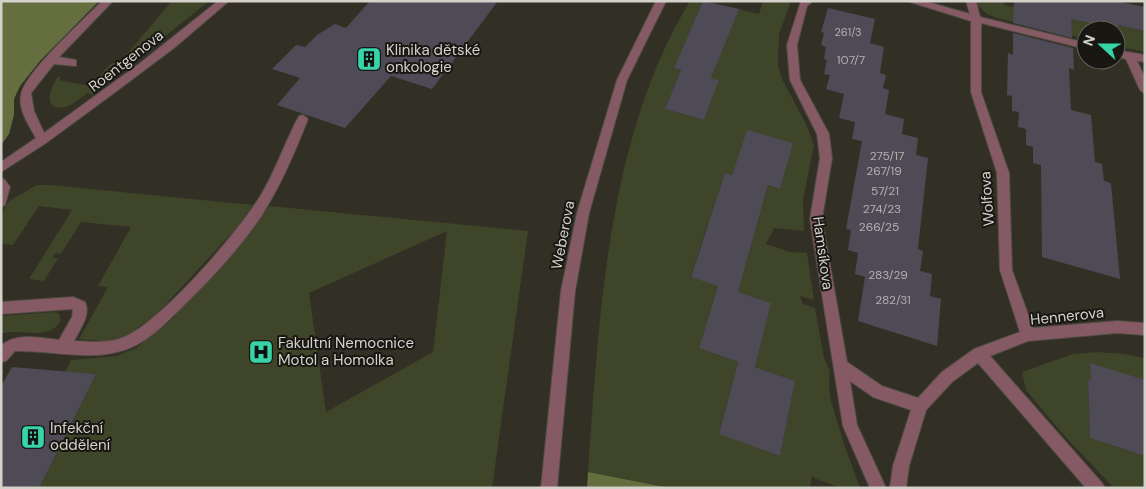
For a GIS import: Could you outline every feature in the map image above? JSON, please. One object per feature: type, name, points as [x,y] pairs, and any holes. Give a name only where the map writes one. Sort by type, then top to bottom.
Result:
[{"type":"street","points":[[42,140],[27,109],[26,92],[52,60],[108,1]]},
{"type":"street","name":"Roentgenova","points":[[1,168],[137,72],[224,1]]},
{"type":"street","name":"Weberova","points":[[548,488],[568,291],[583,213],[622,80],[661,1]]},
{"type":"street","name":"Hamsíkova","points":[[808,1],[804,4],[792,45],[795,80],[822,134],[826,158],[816,219],[850,426],[878,488]]},
{"type":"street","points":[[912,1],[976,20],[1076,44]]},
{"type":"street","name":"Wolfova","points":[[971,1],[976,20],[976,92],[1003,173],[1006,270],[1028,336]]},
{"type":"street","points":[[1126,55],[1145,60]]},
{"type":"street","points":[[1130,56],[1145,90]]},
{"type":"street","points":[[52,60],[72,63]]},
{"type":"street","points":[[1,356],[12,345],[64,346],[90,349],[123,345],[147,332],[190,290],[249,224],[278,171],[303,119]]},
{"type":"street","points":[[1,183],[4,187],[1,202]]},
{"type":"street","points":[[1,308],[73,303],[80,306],[79,318],[64,346]]},
{"type":"street","name":"Hennerova","points":[[898,488],[901,466],[920,406],[947,377],[979,354],[1028,336],[1116,327],[1145,329]]},
{"type":"street","points":[[979,354],[1097,488]]},
{"type":"street","points":[[840,366],[878,392],[920,406]]},
{"type":"green space","points":[[1,1],[99,1],[40,61],[20,86],[14,99],[14,115],[9,134],[1,145]]},
{"type":"green space","points":[[172,1],[209,1],[92,95],[88,93],[74,103],[60,108],[54,107],[51,104],[50,94],[58,77],[61,77],[59,80],[90,86],[110,64],[121,61]]},
{"type":"green space","points":[[690,1],[703,1],[674,68],[681,70],[665,109],[704,120],[719,80],[711,78],[738,9],[759,14],[763,1],[791,1],[779,34],[778,65],[782,79],[806,124],[814,145],[803,200],[804,231],[774,228],[766,244],[790,252],[807,253],[814,300],[800,296],[803,304],[815,308],[824,358],[830,371],[831,401],[860,488],[841,488],[814,478],[812,475],[810,488],[670,488],[588,472],[603,291],[612,229],[624,169],[641,110],[662,54]],"holes":[[[747,131],[792,143],[780,189],[768,185],[738,292],[770,303],[755,367],[795,381],[780,456],[719,433],[738,362],[699,348],[718,286],[691,276],[708,223],[713,223],[709,222],[725,173],[732,175]]]},
{"type":"green space","points":[[973,1],[1004,1],[1004,5],[1076,20],[1076,37],[997,18],[987,14]]},
{"type":"green space","points":[[1126,27],[1145,31],[1145,52],[1126,48]]},
{"type":"green space","points":[[37,185],[253,205],[239,225],[157,314],[125,337],[104,341],[79,339],[108,287],[98,286],[131,227],[81,222],[61,254],[55,253],[53,258],[58,258],[44,281],[29,279],[72,210],[39,206],[13,245],[1,244],[1,213],[9,201]]},
{"type":"green space","points":[[269,206],[528,231],[492,488],[39,488],[96,374],[65,372],[71,360],[116,356],[136,348],[172,319],[251,232]],"holes":[[[447,231],[433,352],[326,412],[309,293]]]},
{"type":"green space","points":[[55,312],[59,314],[61,320],[50,331],[42,333],[1,334],[1,316]]},
{"type":"green space","points":[[1097,352],[1145,358],[1145,380],[1115,387],[1088,379],[1090,438],[1145,456],[1145,488],[1114,488],[1060,431],[1026,390],[1022,372],[1073,354]]},
{"type":"green space","points":[[588,472],[670,488],[587,488]]},
{"type":"building","name":"Klinika dětské onkologie","points":[[370,1],[498,1],[432,89],[391,76],[345,128],[277,105],[300,78],[272,69],[296,45],[305,47],[317,35],[335,24],[346,28]]},
{"type":"building","points":[[703,1],[739,9],[711,78],[719,80],[704,120],[665,109],[681,70],[674,68]]},
{"type":"building","points":[[1014,1],[1116,1],[1145,7],[1145,31],[1126,27],[1126,20],[1071,19],[1072,38],[1013,23]]},
{"type":"building","points":[[828,8],[875,19],[870,43],[884,47],[880,73],[886,75],[883,88],[889,90],[885,114],[904,119],[902,134],[918,138],[916,155],[928,158],[918,249],[923,251],[920,271],[932,274],[930,296],[941,299],[937,346],[858,321],[865,277],[855,274],[858,253],[848,250],[851,230],[846,229],[862,141],[852,139],[855,122],[839,118],[844,94],[826,89],[830,75],[824,74],[827,60],[824,59],[826,47],[821,45],[824,33],[821,32]]},
{"type":"building","points":[[1013,33],[1073,48],[1074,70],[1069,68],[1071,110],[1091,115],[1095,162],[1102,164],[1104,181],[1111,183],[1120,279],[1042,257],[1041,165],[1033,163],[1033,147],[1026,145],[1026,129],[1018,127],[1019,112],[1012,111],[1012,96],[1007,95],[1008,53],[1013,55]]},
{"type":"building","points":[[747,130],[793,143],[780,189],[768,185],[738,292],[771,303],[755,367],[795,381],[780,456],[719,434],[738,362],[699,348],[718,286],[691,277],[725,173],[732,175]]},
{"type":"building","points":[[1090,363],[1145,380],[1145,456],[1090,438],[1088,379],[1091,380]]},
{"type":"building","name":"Infekční oddělení","points":[[12,367],[96,374],[39,488],[1,488],[1,386]]},
{"type":"place","name":"Klinika dětské onkologie","points":[[369,59]]},
{"type":"place","name":"Fakultní Nemocnice Motol a Homolka","points":[[261,352]]},
{"type":"place","name":"Infekční oddělení","points":[[33,437]]}]
